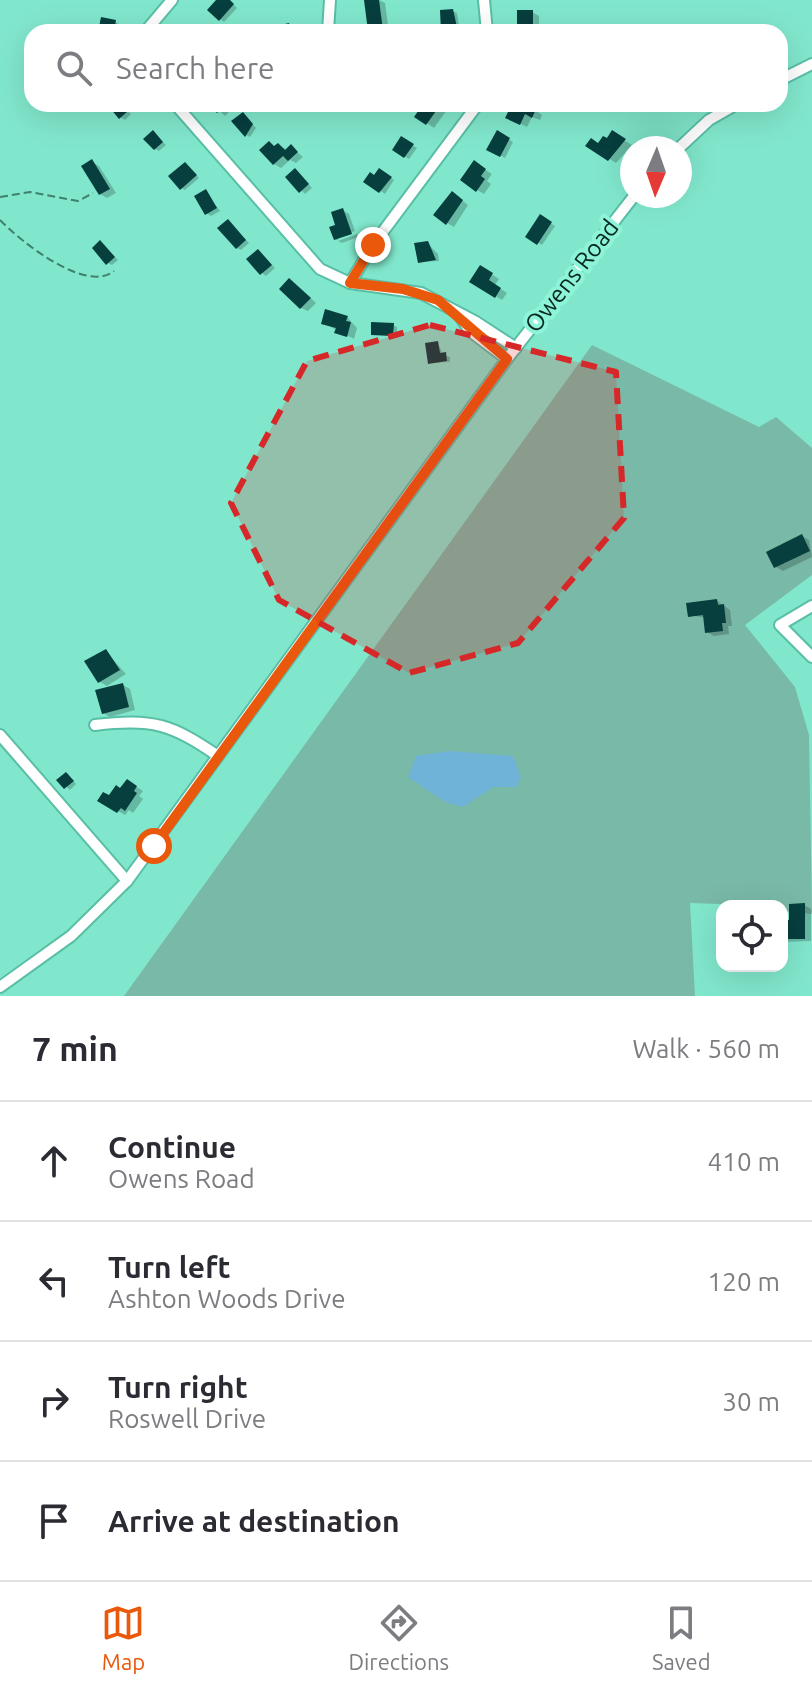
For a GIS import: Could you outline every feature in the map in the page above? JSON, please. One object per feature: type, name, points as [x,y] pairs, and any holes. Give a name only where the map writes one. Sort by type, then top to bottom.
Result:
[{"type":"street","points":[[152,24],[172,0]]},
{"type":"street","points":[[328,24],[330,0]]},
{"type":"street","points":[[484,0],[486,24]]},
{"type":"street","points":[[788,76],[812,64]]},
{"type":"street","points":[[182,112],[320,269],[350,283],[421,293],[476,322],[516,348]]},
{"type":"street","points":[[350,283],[373,245],[472,112]]},
{"type":"street","points":[[692,136],[723,112]]},
{"type":"street","name":"Owens Road","points":[[0,987],[71,936],[127,881],[507,359],[625,208]]},
{"type":"street","points":[[460,316],[470,331],[507,359]]},
{"type":"street","points":[[812,606],[780,625],[812,657]]},
{"type":"street","points":[[95,725],[156,722],[182,732],[218,756]]},
{"type":"street","points":[[0,735],[127,881]]},
{"type":"path","points":[[0,197],[30,192],[69,202],[84,199],[93,193]]},
{"type":"path","points":[[0,220],[31,249],[65,267],[90,277],[108,276],[114,271]]},
{"type":"highlighted area","points":[[430,325],[616,372],[624,518],[518,643],[409,673],[279,600],[231,503],[307,361]]},
{"type":"shaded area","points":[[592,345],[759,427],[776,417],[812,448],[812,575],[745,625],[795,687],[809,735],[812,914],[788,912],[788,900],[690,903],[695,996],[124,996]]},
{"type":"shaded area","points":[[449,751],[513,756],[521,778],[516,787],[493,787],[463,807],[445,802],[408,777],[416,756]]},
{"type":"building","points":[[216,0],[230,0],[234,4],[219,21],[207,10]]},
{"type":"building","points":[[364,0],[379,0],[382,24],[367,24]]},
{"type":"building","points":[[453,9],[456,24],[441,24],[440,10]]},
{"type":"building","points":[[517,10],[533,10],[533,24],[517,24]]},
{"type":"building","points":[[101,17],[116,20],[115,24],[100,24]]},
{"type":"building","points":[[113,112],[127,112],[119,119]]},
{"type":"building","points":[[243,112],[253,124],[245,137],[231,121]]},
{"type":"building","points":[[417,112],[435,112],[426,125],[414,117]]},
{"type":"building","points":[[508,112],[535,112],[532,118],[525,114],[520,125],[505,118]]},
{"type":"building","points":[[153,130],[163,142],[154,150],[143,139]]},
{"type":"building","points":[[497,130],[510,138],[500,157],[486,150]]},
{"type":"building","points":[[612,130],[621,136],[620,146],[608,161],[585,146],[591,138],[598,143],[603,136],[607,138]]},
{"type":"building","points":[[401,136],[414,144],[404,158],[392,150]]},
{"type":"building","points":[[269,141],[274,146],[278,143],[285,150],[291,144],[298,152],[288,161],[283,156],[273,165],[259,150]]},
{"type":"building","points":[[92,159],[110,189],[99,195],[81,166]]},
{"type":"building","points":[[474,160],[486,169],[481,176],[485,179],[476,192],[460,180]]},
{"type":"building","points":[[185,162],[197,175],[180,190],[168,176]]},
{"type":"building","points":[[295,168],[309,184],[299,193],[285,177]]},
{"type":"building","points":[[379,168],[392,177],[379,193],[363,182],[370,172],[374,175]]},
{"type":"building","points":[[206,189],[217,208],[205,215],[194,196]]},
{"type":"building","points":[[452,191],[463,200],[446,225],[433,215]]},
{"type":"building","points":[[343,208],[352,234],[334,240],[329,227],[335,225],[331,212]]},
{"type":"building","points":[[540,214],[552,222],[537,245],[525,237]]},
{"type":"building","points":[[228,219],[246,240],[236,249],[217,228]]},
{"type":"building","points":[[100,240],[115,257],[106,265],[92,248]]},
{"type":"building","points":[[428,241],[436,260],[418,263],[414,243]]},
{"type":"building","points":[[258,249],[272,265],[260,275],[246,259]]},
{"type":"building","points":[[480,265],[493,273],[489,280],[501,288],[495,298],[469,282]]},
{"type":"building","points":[[289,278],[311,298],[300,309],[279,289]]},
{"type":"building","points":[[325,309],[348,316],[346,321],[351,322],[347,337],[334,333],[336,328],[321,324]]},
{"type":"building","points":[[371,322],[394,323],[393,336],[371,335]]},
{"type":"building","points":[[438,341],[440,353],[446,352],[447,361],[428,364],[425,343]]},
{"type":"building","points":[[802,534],[810,551],[774,568],[766,552]]},
{"type":"building","points":[[717,599],[718,605],[724,604],[726,623],[722,623],[723,631],[705,633],[703,615],[688,617],[686,603]]},
{"type":"building","points":[[106,649],[120,670],[98,683],[84,661]]},
{"type":"building","points":[[123,683],[129,707],[102,714],[95,690]]},
{"type":"building","points":[[66,772],[74,781],[64,789],[56,780]]},
{"type":"building","points":[[127,779],[137,786],[134,791],[137,793],[125,811],[121,808],[117,813],[97,801],[103,792],[109,795],[116,785],[120,788]]},
{"type":"building","points":[[805,903],[805,939],[788,939],[789,904]]},
{"type":"route","points":[[154,846],[507,359],[470,331],[460,316],[438,300],[403,289],[350,283],[373,245]]}]
